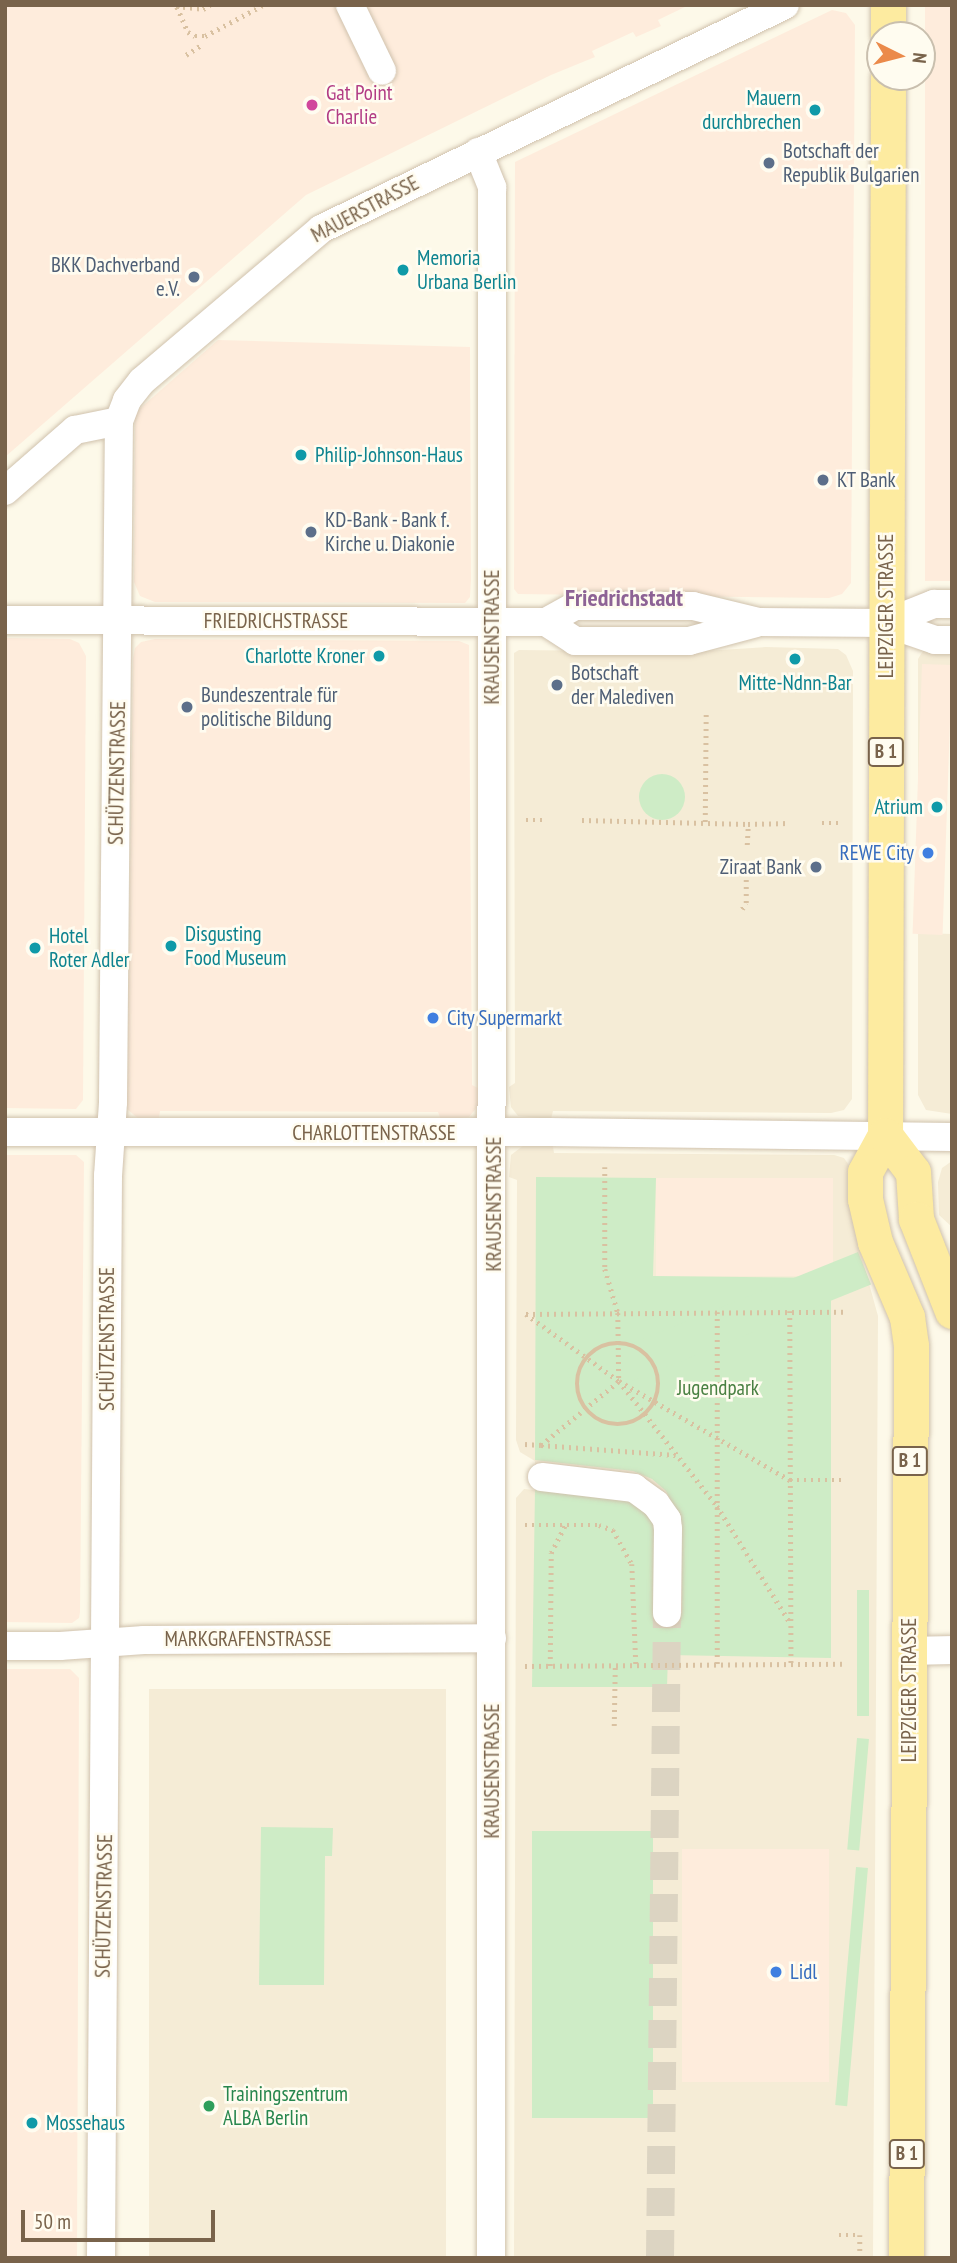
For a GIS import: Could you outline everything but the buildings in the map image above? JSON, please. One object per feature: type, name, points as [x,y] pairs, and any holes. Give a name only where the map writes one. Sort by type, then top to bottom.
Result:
[{"type":"main road","name":"LEIPZIGER STRASSE","points":[[888,91],[885,1135],[865,1172],[864,1199],[875,1242],[907,1317],[911,1346],[906,2258]]},
{"type":"main road","points":[[885,1135],[913,1172],[916,1219],[952,1311]]},
{"type":"street","points":[[350,5],[382,71]]},
{"type":"street","name":"MAUERSTRASSE","points":[[119,421],[127,400],[142,381],[306,239],[340,218],[785,5]]},
{"type":"street","name":"KRAUSENSTRASSE","points":[[478,152],[492,187],[494,1133],[491,2258]]},
{"type":"street","points":[[5,491],[75,430],[119,421]]},
{"type":"street","name":"SCHÜTZENSTRASSE","points":[[101,2258],[119,421]]},
{"type":"street","name":"FRIEDRICHSTRASSE","points":[[886,623],[934,604],[952,604]]},
{"type":"street","name":"FRIEDRICHSTRASSE","points":[[5,620],[547,622],[580,606],[693,607],[759,622],[886,623],[935,640],[952,640]]},
{"type":"street","name":"CHARLOTTENSTRASSE","points":[[5,1132],[952,1137]]},
{"type":"street","points":[[542,1476],[634,1488],[656,1504],[667,1520],[668,1529],[667,1613]]},
{"type":"street","name":"MARKGRAFENSTRASSE","points":[[5,1646],[492,1638]]},
{"type":"street","points":[[909,1651],[952,1650]]},
{"type":"path","points":[[176,6],[202,9],[210,5]]},
{"type":"path","points":[[176,6],[188,32],[195,36],[205,36],[263,5]]},
{"type":"path","points":[[186,55],[200,46]]},
{"type":"path","points":[[705,822],[706,714]]},
{"type":"path","points":[[526,820],[547,820]]},
{"type":"path","points":[[582,820],[788,823]]},
{"type":"path","points":[[822,823],[841,823]]},
{"type":"path","points":[[747,845],[748,824]]},
{"type":"path","points":[[742,909],[746,903],[746,870]]},
{"type":"path","points":[[605,1167],[605,1269],[618,1313],[619,1381],[716,1506],[791,1624]]},
{"type":"path","points":[[790,1311],[791,1664]]},
{"type":"path","points":[[717,1312],[717,1664]]},
{"type":"path","points":[[844,1312],[526,1314],[619,1381],[790,1480],[845,1480]]},
{"type":"path","points":[[618,1342],[632,1345],[653,1362],[659,1389],[655,1402],[645,1415],[634,1422],[608,1424],[583,1407],[577,1378],[586,1358],[594,1350],[618,1342]]},
{"type":"path","points":[[541,1445],[583,1407],[619,1381]]},
{"type":"path","points":[[525,1444],[677,1455]]},
{"type":"path","points":[[550,1666],[551,1553],[566,1524]]},
{"type":"path","points":[[525,1525],[599,1524],[613,1530],[632,1564],[636,1665]]},
{"type":"path","points":[[525,1666],[846,1664]]},
{"type":"path","points":[[614,1726],[615,1666]]},
{"type":"path","points":[[839,2235],[860,2235],[860,2258]]},
{"type":"shaded area","points":[[5,5],[689,5],[658,20],[661,26],[636,37],[633,32],[592,51],[595,57],[551,75],[306,195],[5,457]]},
{"type":"shaded area","points":[[925,5],[952,5],[952,581],[925,581],[925,91],[936,91],[936,21],[925,21]]},
{"type":"shaded area","points":[[832,10],[846,13],[855,25],[851,583],[842,594],[829,598],[518,594],[514,589],[515,162]]},
{"type":"shaded area","name":"Philip-Johnson-Haus","points":[[218,340],[470,347],[471,580],[470,597],[465,603],[155,602],[140,596],[134,582],[137,411]]},
{"type":"shaded area","points":[[5,638],[70,639],[79,643],[86,656],[83,1100],[76,1109],[5,1108]]},
{"type":"shaded area","points":[[155,639],[459,641],[469,645],[472,1085],[478,1088],[478,1106],[469,1117],[441,1120],[438,1112],[160,1111],[159,1118],[139,1119],[127,1109],[133,658],[135,648],[141,642]]},
{"type":"shaded area","points":[[766,647],[838,649],[846,655],[853,671],[852,1099],[844,1110],[831,1113],[553,1111],[551,1119],[518,1116],[511,1107],[509,1087],[515,1083],[514,653],[519,650],[689,652]]},
{"type":"shaded area","points":[[929,648],[952,648],[952,665],[922,665],[922,933],[952,934],[952,1114],[926,1110],[918,1095],[918,659],[923,651]]},
{"type":"shaded area","name":"Atrium","points":[[922,664],[952,665],[943,935],[913,934]]},
{"type":"shaded area","points":[[524,1145],[553,1146],[554,1153],[834,1155],[844,1158],[851,1168],[857,1240],[878,1316],[873,2258],[514,2258],[516,1498],[524,1489],[535,1490],[535,1461],[520,1452],[516,1440],[517,1180],[509,1177],[511,1155]]},
{"type":"shaded area","points":[[5,1155],[76,1155],[84,1162],[80,1612],[79,1618],[72,1623],[5,1622]]},
{"type":"shaded area","points":[[952,1161],[952,1227],[939,1215],[938,1182],[942,1168]]},
{"type":"shaded area","points":[[656,1178],[833,1178],[833,1276],[656,1276]]},
{"type":"shaded area","points":[[5,1669],[70,1669],[79,1678],[77,2258],[5,2258]]},
{"type":"shaded area","points":[[149,1689],[446,1689],[446,2258],[149,2258]]},
{"type":"shaded area","points":[[682,1849],[829,1849],[829,2082],[682,2082]]},
{"type":"green space","points":[[662,774],[678,781],[685,797],[678,813],[662,820],[646,813],[639,797],[646,781]]},
{"type":"green space","name":"Jugendpark","points":[[536,1177],[656,1178],[653,1276],[831,1278],[831,1658],[668,1655],[667,1687],[532,1687],[535,1490],[632,1499],[652,1520],[655,1532],[653,1613],[682,1613],[681,1521],[666,1491],[652,1479],[633,1471],[535,1460]]},
{"type":"green space","points":[[858,1252],[871,1284],[580,1402],[567,1370]]},
{"type":"green space","points":[[857,1590],[869,1590],[869,1716],[857,1716]]},
{"type":"green space","points":[[857,1738],[869,1739],[859,1851],[847,1850]]},
{"type":"green space","points":[[261,1827],[333,1828],[332,1856],[325,1856],[324,1985],[259,1985]]},
{"type":"green space","points":[[532,1831],[653,1831],[653,2118],[532,2118]]},
{"type":"green space","points":[[856,1867],[868,1868],[847,2106],[835,2105]]},
{"type":"tunnel","points":[[660,2258],[667,1613]]},
{"type":"place","name":"Gat Point Charlie","points":[[312,105]]},
{"type":"place","name":"Mauern durchbrechen","points":[[815,110]]},
{"type":"place","name":"Botschaft der Republik Bulgarien","points":[[769,163]]},
{"type":"place","name":"Memoria Urbana Berlin","points":[[403,270]]},
{"type":"place","name":"BKK Dachverband e.V.","points":[[194,277]]},
{"type":"place","name":"Philip-Johnson-Haus","points":[[301,455]]},
{"type":"place","name":"KT Bank","points":[[823,480]]},
{"type":"place","name":"KD-Bank - Bank f. Kirche u. Diakonie","points":[[311,532]]},
{"type":"place","name":"Charlotte Kroner","points":[[379,656]]},
{"type":"place","name":"Mitte-Ndnn-Bar","points":[[795,659]]},
{"type":"place","name":"Botschaft der Malediven","points":[[557,685]]},
{"type":"place","name":"Bundeszentrale für politische Bildung","points":[[187,707]]},
{"type":"place","name":"Atrium","points":[[937,807]]},
{"type":"place","name":"REWE City","points":[[928,853]]},
{"type":"place","name":"Ziraat Bank","points":[[816,867]]},
{"type":"place","name":"Disgusting Food Museum","points":[[171,946]]},
{"type":"place","name":"Hotel Roter Adler","points":[[35,948]]},
{"type":"place","name":"City Supermarkt","points":[[433,1018]]},
{"type":"place","name":"Lidl","points":[[776,1972]]},
{"type":"place","name":"Trainingszentrum ALBA Berlin","points":[[209,2106]]},
{"type":"place","name":"Mossehaus","points":[[32,2123]]},
{"type":"district","name":"Friedrichstadt","points":[[624,598]]}]
